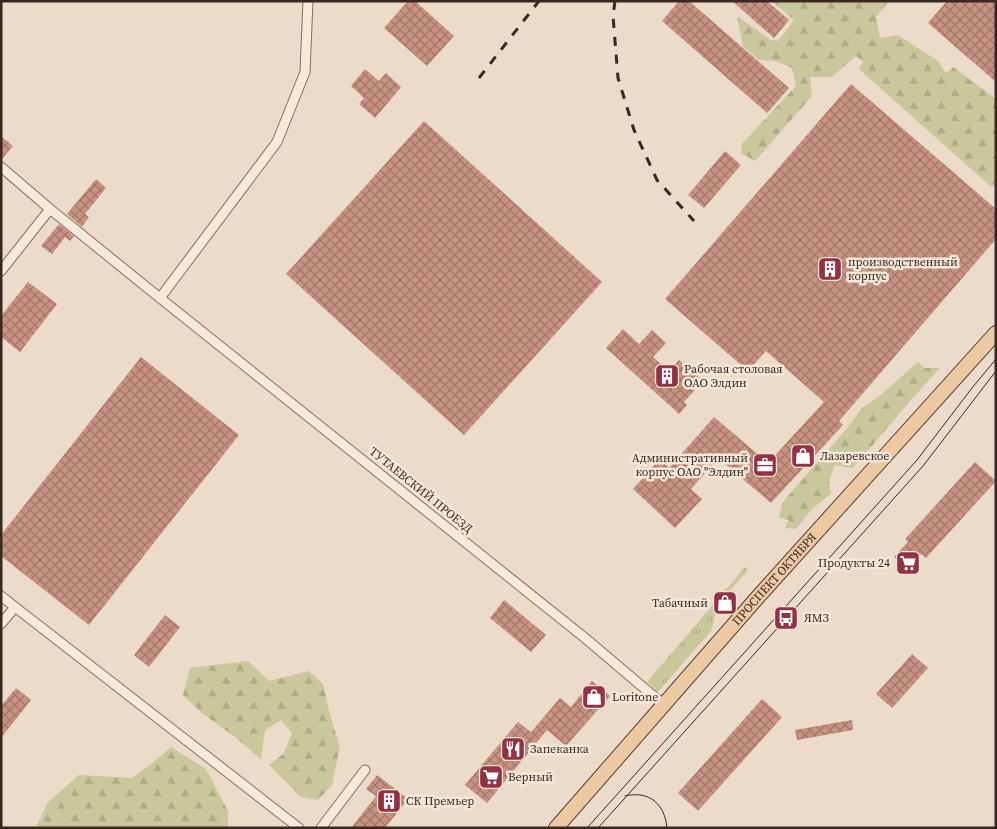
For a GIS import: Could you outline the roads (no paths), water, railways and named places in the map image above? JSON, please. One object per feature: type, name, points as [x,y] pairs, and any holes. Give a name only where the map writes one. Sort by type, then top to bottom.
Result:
[{"type":"main road","name":"ПРОСПЕКТ ОКТЯБРЯ","points":[[556,828],[763,592],[996,333]]},
{"type":"street","points":[[160,298],[277,142],[305,72],[308,1]]},
{"type":"street","name":"ТУТАЕВСКИЙ ПРОЕЗД","points":[[1,167],[160,298],[577,632],[664,705]]},
{"type":"street","points":[[1,271],[50,209]]},
{"type":"street","points":[[1,596],[298,828]]},
{"type":"street","points":[[1,624],[15,607]]},
{"type":"street","points":[[321,828],[365,770]]},
{"type":"tram line","points":[[587,828],[917,460],[996,359]]},
{"type":"tram line","points":[[598,828],[923,466],[996,371]]},
{"type":"tram line","points":[[625,796],[641,795],[654,801],[663,812],[667,828]]},
{"type":"railway","points":[[479,78],[539,1]]},
{"type":"railway","points":[[615,1],[613,16],[618,78],[634,130],[657,180],[694,221]]},
{"type":"place","name":"производственный корпус","points":[[830,269]]},
{"type":"place","name":"Рабочая столовая ОАО Элдин","points":[[667,376]]},
{"type":"place","name":"Лазаревское","points":[[803,456]]},
{"type":"place","name":"Административный корпус ОАО \"Элдин\"","points":[[765,465]]},
{"type":"place","name":"Продукты 24","points":[[908,563]]},
{"type":"place","name":"Табачный","points":[[725,603]]},
{"type":"place","name":"ЯМЗ","points":[[786,618]]},
{"type":"place","name":"Loritone","points":[[594,697]]},
{"type":"place","name":"Запеканка","points":[[513,749]]},
{"type":"place","name":"Верный","points":[[491,777]]},
{"type":"place","name":"СК Премьер","points":[[389,801]]}]
